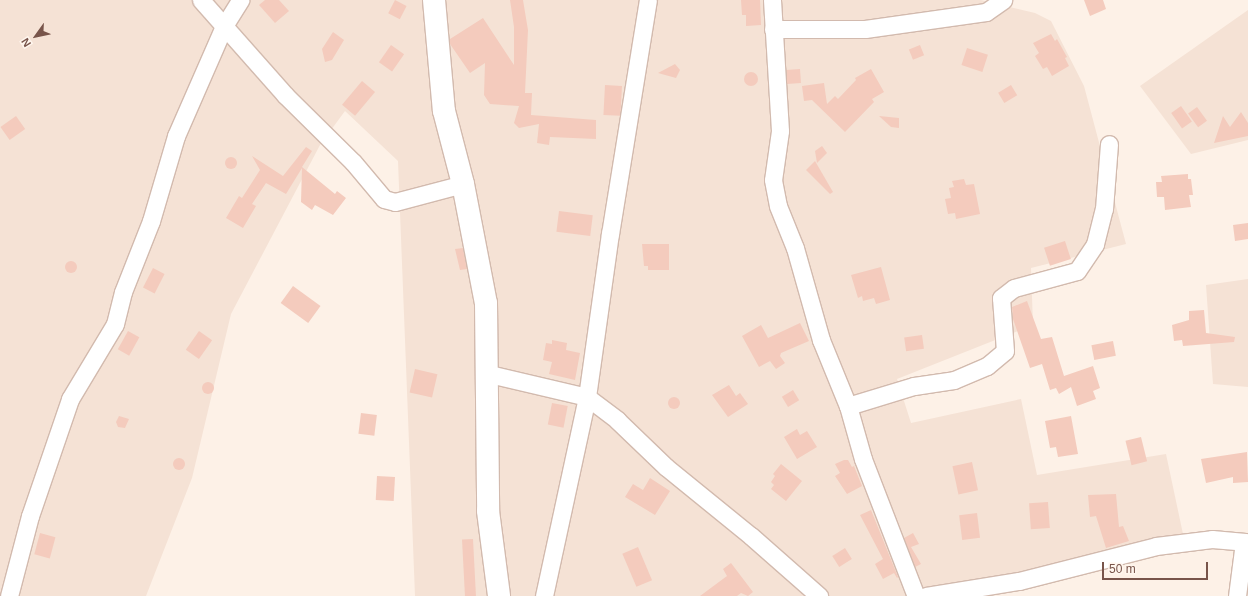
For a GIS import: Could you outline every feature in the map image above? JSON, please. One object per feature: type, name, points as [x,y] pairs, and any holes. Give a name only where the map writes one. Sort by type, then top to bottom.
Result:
[{"type":"street","points":[[201,0],[320,132],[353,162],[384,199],[395,202],[463,184]]},
{"type":"street","points":[[9,596],[30,516],[70,399],[115,324],[124,292],[149,229],[176,136],[224,26],[240,0]]},
{"type":"street","points":[[434,0],[444,111],[463,184],[486,303],[485,373],[488,511],[499,596]]},
{"type":"street","points":[[544,596],[587,397],[610,234],[648,0]]},
{"type":"street","points":[[772,0],[780,131],[774,186],[821,340],[848,406],[863,459],[916,596]]},
{"type":"street","points":[[773,29],[865,29],[986,12],[1003,0]]},
{"type":"street","points":[[848,406],[914,386],[954,380],[987,366],[1006,351],[1001,298],[1014,288],[1077,271],[1095,244],[1104,209],[1109,144]]},
{"type":"street","points":[[485,373],[587,397],[617,420],[666,467],[751,536],[819,596]]},
{"type":"street","points":[[926,596],[1019,580],[1156,546],[1212,539],[1246,542],[1237,596]]},
{"type":"shaded area","points":[[0,0],[981,0],[1035,13],[1051,21],[1084,86],[1126,244],[1031,268],[1033,325],[897,379],[911,423],[1021,399],[1037,475],[1166,454],[1183,534],[986,596],[415,596],[398,161],[345,111],[320,145],[231,314],[192,478],[146,596],[0,596]]},
{"type":"shaded area","points":[[1248,10],[1248,140],[1191,154],[1140,86]]},
{"type":"shaded area","points":[[1248,279],[1248,387],[1213,384],[1206,285]]},
{"type":"building","points":[[265,0],[279,0],[289,11],[275,23],[259,5]]},
{"type":"building","points":[[395,0],[407,6],[400,19],[388,13]]},
{"type":"building","points":[[510,0],[523,0],[528,30],[525,93],[532,93],[531,115],[596,120],[596,139],[550,137],[549,145],[537,143],[539,124],[519,128],[514,123],[519,106],[490,104],[484,95],[485,63],[470,73],[450,44],[450,39],[483,18],[514,65],[514,27]]},
{"type":"building","points":[[741,0],[760,0],[761,25],[746,26],[746,15],[742,15]]},
{"type":"building","points":[[1084,0],[1103,0],[1106,9],[1090,16]]},
{"type":"building","points":[[333,32],[344,40],[332,60],[325,62],[322,49]]},
{"type":"building","points":[[1051,34],[1055,41],[1057,39],[1067,57],[1065,58],[1069,66],[1052,76],[1047,67],[1043,69],[1035,56],[1039,53],[1033,43]]},
{"type":"building","points":[[391,45],[404,54],[392,71],[379,62]]},
{"type":"building","points":[[920,45],[924,55],[913,60],[909,49]]},
{"type":"building","points":[[967,48],[988,55],[982,72],[961,65]]},
{"type":"building","points":[[675,64],[680,70],[676,78],[658,73]]},
{"type":"building","points":[[800,69],[801,83],[787,84],[786,70]]},
{"type":"building","points":[[871,69],[884,92],[872,99],[874,102],[845,132],[812,100],[804,101],[802,86],[824,83],[827,104],[835,96],[838,99],[856,80],[855,78]]},
{"type":"building","points":[[751,72],[756,74],[758,79],[756,84],[751,86],[746,84],[744,79],[746,74]]},
{"type":"building","points":[[362,81],[375,92],[355,116],[342,105]]},
{"type":"building","points":[[605,85],[622,86],[620,116],[603,115]]},
{"type":"building","points":[[1011,85],[1017,95],[1004,103],[998,93]]},
{"type":"building","points":[[1181,106],[1192,122],[1182,128],[1171,113]]},
{"type":"building","points":[[1197,107],[1207,121],[1198,127],[1188,113]]},
{"type":"building","points":[[1241,112],[1248,123],[1248,136],[1214,143],[1223,116],[1230,127]]},
{"type":"building","points":[[16,116],[25,129],[10,140],[0,127]]},
{"type":"building","points":[[879,116],[899,118],[899,128],[891,127]]},
{"type":"building","points":[[822,146],[827,153],[817,163],[815,151]]},
{"type":"building","points":[[306,147],[312,151],[302,167],[335,194],[337,191],[346,198],[333,215],[315,205],[312,210],[301,202],[302,168],[286,194],[266,183],[252,204],[256,206],[243,228],[226,218],[239,196],[242,198],[260,170],[252,156],[283,176]]},
{"type":"building","points":[[229,157],[233,157],[237,163],[233,169],[229,169],[225,165],[225,161]]},
{"type":"building","points":[[815,161],[833,192],[830,194],[806,170]]},
{"type":"building","points":[[1188,174],[1188,179],[1191,179],[1193,195],[1189,195],[1191,207],[1165,210],[1164,197],[1157,197],[1156,182],[1162,182],[1161,176]]},
{"type":"building","points":[[964,179],[966,185],[974,184],[980,214],[956,219],[955,213],[948,214],[945,199],[951,198],[949,188],[954,187],[952,181]]},
{"type":"building","points":[[559,211],[593,215],[590,236],[556,232]]},
{"type":"building","points":[[1248,223],[1248,239],[1235,241],[1233,225]]},
{"type":"building","points":[[1065,241],[1071,259],[1050,266],[1044,248]]},
{"type":"building","points":[[642,244],[669,244],[669,270],[648,270],[648,266],[644,266]]},
{"type":"building","points":[[463,248],[467,269],[460,270],[455,249]]},
{"type":"building","points":[[71,261],[75,263],[77,267],[75,271],[71,273],[67,271],[65,267],[67,263]]},
{"type":"building","points":[[881,267],[890,300],[876,304],[874,298],[863,301],[862,296],[858,298],[851,275]]},
{"type":"building","points":[[153,268],[165,274],[155,294],[143,288]]},
{"type":"building","points":[[293,286],[321,306],[308,323],[281,303]]},
{"type":"building","points":[[1027,301],[1041,339],[1052,337],[1064,376],[1093,366],[1100,388],[1093,391],[1096,399],[1077,406],[1071,387],[1059,394],[1056,388],[1050,390],[1042,364],[1030,368],[1013,319],[1012,307]]},
{"type":"building","points":[[1204,310],[1206,333],[1235,337],[1234,342],[1183,346],[1182,340],[1174,341],[1172,325],[1189,320],[1189,311]]},
{"type":"building","points":[[800,323],[809,341],[781,353],[780,356],[785,363],[776,369],[770,361],[759,367],[742,336],[761,325],[768,338]]},
{"type":"building","points":[[128,331],[139,337],[129,356],[118,349]]},
{"type":"building","points":[[199,331],[212,340],[199,359],[186,350]]},
{"type":"building","points":[[922,335],[924,349],[906,351],[904,338]]},
{"type":"building","points":[[552,340],[567,343],[566,350],[580,353],[575,380],[549,374],[552,362],[543,360],[546,343],[552,344]]},
{"type":"building","points":[[1113,341],[1116,356],[1094,360],[1091,345]]},
{"type":"building","points":[[415,369],[437,374],[432,398],[410,392]]},
{"type":"building","points":[[208,382],[212,384],[214,388],[212,392],[208,394],[204,392],[202,388],[204,384]]},
{"type":"building","points":[[729,385],[736,396],[740,393],[748,404],[728,417],[712,395]]},
{"type":"building","points":[[793,390],[799,400],[788,407],[782,397]]},
{"type":"building","points":[[672,397],[676,397],[680,403],[676,409],[672,409],[668,405],[668,401]]},
{"type":"building","points":[[552,403],[568,406],[564,428],[548,425]]},
{"type":"building","points":[[361,413],[377,415],[374,436],[358,434]]},
{"type":"building","points":[[119,416],[129,419],[125,428],[118,427],[116,422]]},
{"type":"building","points":[[1071,416],[1078,454],[1058,457],[1056,447],[1050,448],[1045,421]]},
{"type":"building","points":[[797,429],[800,435],[807,431],[817,447],[797,459],[784,437]]},
{"type":"building","points":[[1141,437],[1147,461],[1132,465],[1125,441]]},
{"type":"building","points":[[1247,452],[1248,482],[1233,483],[1233,477],[1206,483],[1201,459]]},
{"type":"building","points":[[181,458],[184,459],[184,469],[177,470],[174,469],[173,462],[174,459]]},
{"type":"building","points":[[848,460],[852,467],[854,466],[862,486],[847,494],[835,476],[840,473],[835,464]]},
{"type":"building","points":[[972,462],[978,490],[958,495],[952,466]]},
{"type":"building","points":[[781,464],[802,481],[786,501],[771,489],[774,485],[771,482],[775,476],[773,474]]},
{"type":"building","points":[[377,476],[395,477],[394,501],[376,500]]},
{"type":"building","points":[[650,478],[670,491],[655,515],[625,497],[633,484],[643,490]]},
{"type":"building","points":[[1116,494],[1119,527],[1123,526],[1129,541],[1106,548],[1096,516],[1090,517],[1088,495]]},
{"type":"building","points":[[1048,502],[1050,528],[1031,529],[1029,503]]},
{"type":"building","points":[[871,510],[898,577],[897,578],[894,573],[883,579],[875,564],[883,559],[860,515]]},
{"type":"building","points":[[977,513],[980,538],[962,540],[959,515]]},
{"type":"building","points":[[40,533],[55,537],[50,558],[34,554]]},
{"type":"building","points":[[913,533],[919,544],[911,547],[921,564],[915,567],[904,538]]},
{"type":"building","points":[[473,539],[476,596],[465,596],[462,540]]},
{"type":"building","points":[[638,547],[652,580],[636,587],[622,554]]},
{"type":"building","points":[[845,548],[852,559],[839,567],[832,556]]},
{"type":"building","points":[[731,563],[753,592],[748,596],[741,593],[737,596],[700,596],[727,576],[723,569]]}]
